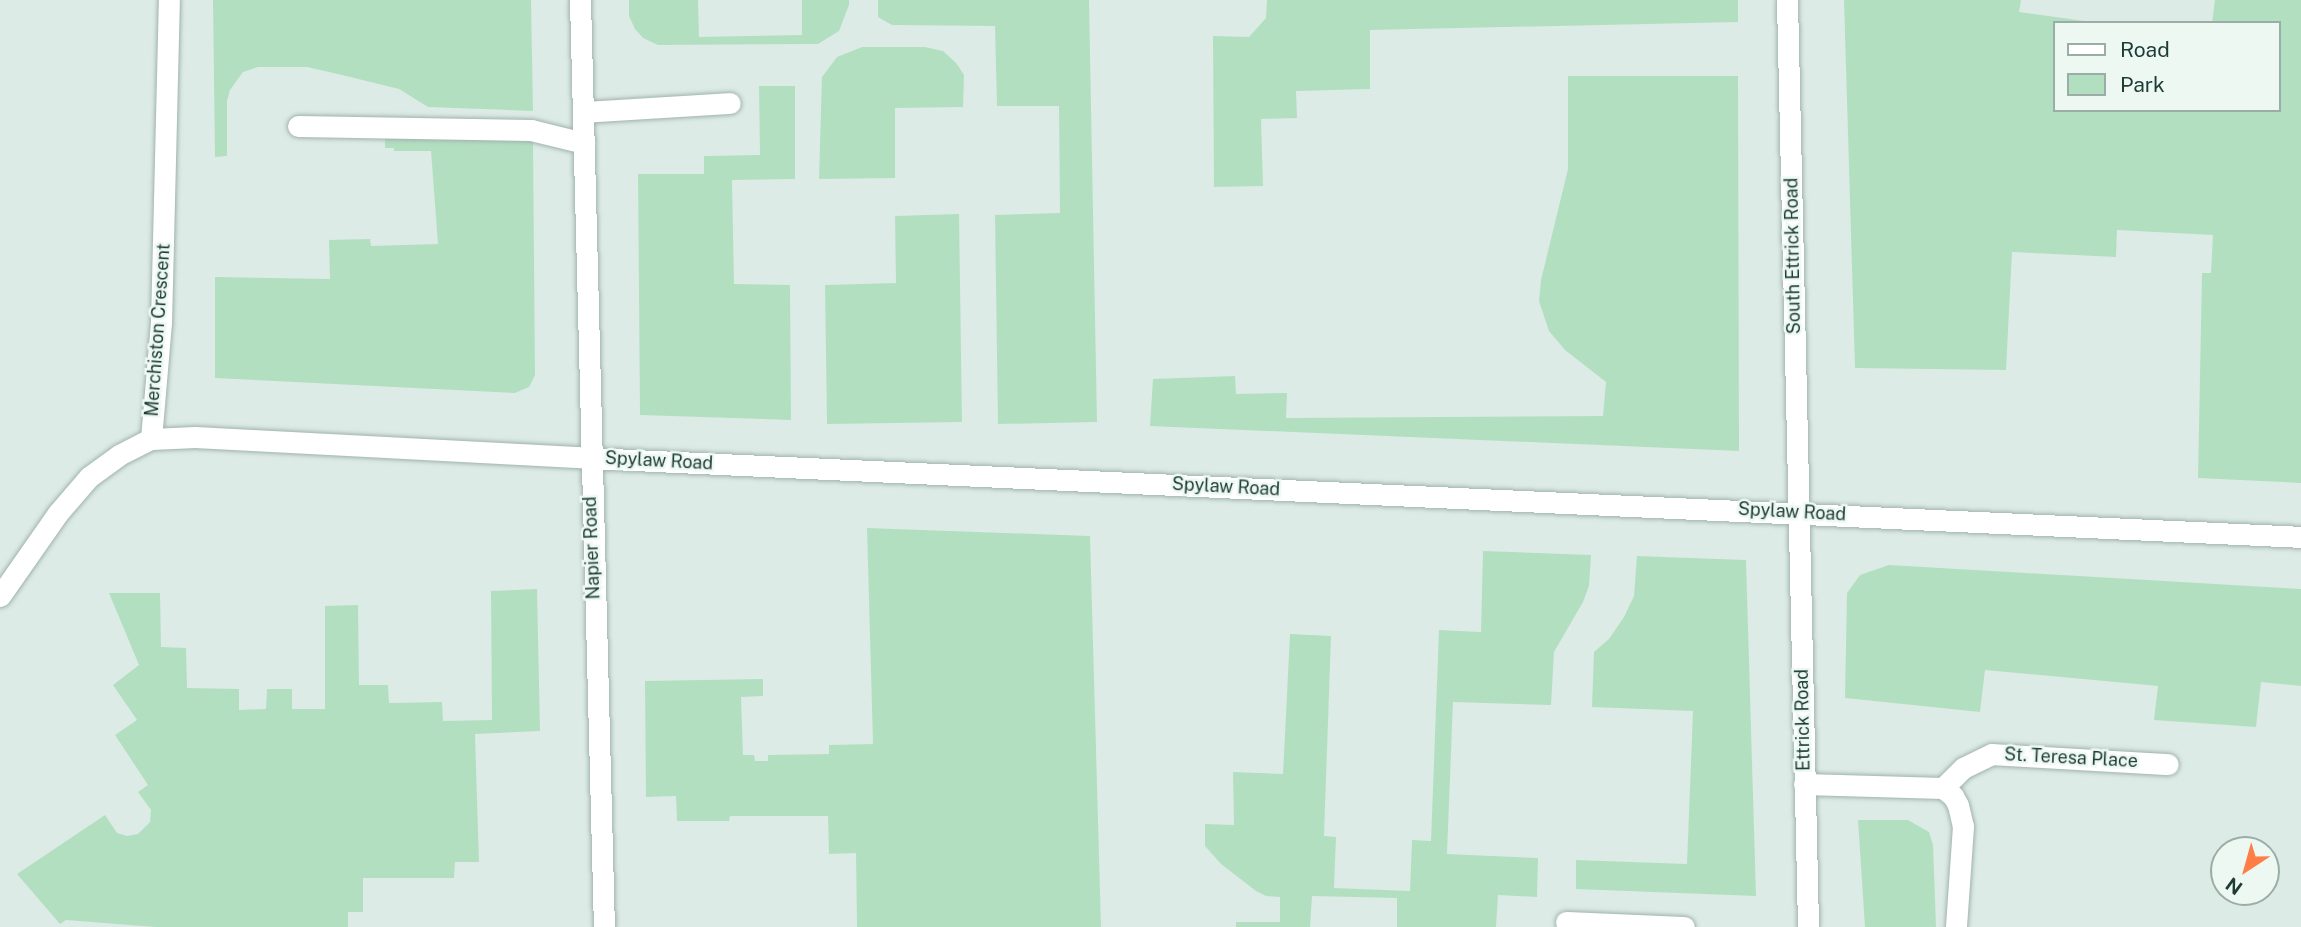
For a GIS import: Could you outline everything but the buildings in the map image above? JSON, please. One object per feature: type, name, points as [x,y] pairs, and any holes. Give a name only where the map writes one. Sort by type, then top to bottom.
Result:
[{"type":"street","name":"Merchiston Crescent","points":[[0,596],[58,513],[89,477],[119,454],[150,439],[161,323],[169,0]]},
{"type":"street","name":"Napier Road","points":[[580,0],[604,927]]},
{"type":"street","name":"South Ettrick Road","points":[[1787,0],[1798,512]]},
{"type":"street","points":[[583,112],[730,103]]},
{"type":"street","points":[[298,127],[531,130],[584,143]]},
{"type":"street","name":"Spylaw Road","points":[[150,439],[194,437],[590,458],[2301,537]]},
{"type":"street","name":"Ettrick Road","points":[[1798,512],[1808,927]]},
{"type":"street","name":"St. Teresa Place","points":[[1943,788],[1963,768],[1992,754],[2168,764]]},
{"type":"street","points":[[1804,784],[1943,788],[1958,805],[1963,826],[1956,927]]},
{"type":"street","points":[[1566,922],[1684,927]]},
{"type":"green space","points":[[213,0],[531,0],[533,111],[428,107],[399,89],[342,75],[307,67],[258,67],[243,72],[230,90],[227,101],[227,156],[215,157]]},
{"type":"green space","points":[[629,0],[698,0],[699,37],[802,35],[802,0],[849,0],[849,5],[839,31],[818,44],[658,45],[643,38],[635,29],[629,16]]},
{"type":"green space","points":[[878,0],[1089,0],[1097,422],[998,424],[995,215],[1060,213],[1059,106],[997,106],[995,26],[892,25],[878,17]]},
{"type":"green space","points":[[1267,0],[1738,0],[1738,22],[1370,30],[1370,89],[1296,91],[1297,118],[1261,119],[1263,186],[1214,187],[1213,36],[1249,37],[1266,18]]},
{"type":"green space","points":[[1844,0],[2021,0],[2019,12],[2084,21],[2052,21],[2052,112],[2280,112],[2280,21],[2212,21],[2215,0],[2301,0],[2301,483],[2198,478],[2202,273],[2211,273],[2213,235],[2117,230],[2116,257],[2012,252],[2006,370],[1855,368]]},
{"type":"green space","points":[[862,47],[925,47],[943,51],[964,75],[963,107],[895,108],[895,178],[819,179],[822,77],[837,57]]},
{"type":"green space","points":[[1568,76],[1738,76],[1739,451],[1150,426],[1153,379],[1235,376],[1236,394],[1287,393],[1286,418],[1603,416],[1606,382],[1565,350],[1549,331],[1539,301],[1541,280],[1568,169]]},
{"type":"green space","points":[[759,86],[795,86],[795,179],[732,180],[734,284],[790,285],[791,420],[640,415],[638,174],[704,174],[704,156],[760,155]]},
{"type":"green space","points":[[385,134],[533,141],[535,375],[529,387],[515,393],[215,378],[215,277],[330,279],[329,240],[370,239],[371,246],[438,244],[431,151],[394,151],[394,148],[385,148]]},
{"type":"green space","points":[[959,214],[962,422],[827,424],[825,285],[896,283],[895,216]]},
{"type":"green space","points":[[867,528],[1090,536],[1101,927],[857,927],[856,853],[829,854],[828,816],[730,816],[729,821],[677,821],[676,796],[646,797],[645,681],[763,679],[763,696],[741,697],[743,755],[754,755],[755,761],[768,761],[768,755],[829,754],[829,745],[873,744]]},
{"type":"green space","points":[[1483,551],[1591,555],[1589,586],[1583,602],[1554,652],[1551,705],[1453,702],[1447,854],[1538,858],[1537,897],[1498,895],[1496,927],[1397,927],[1397,898],[1312,896],[1310,927],[1236,927],[1236,922],[1280,922],[1280,897],[1266,896],[1256,891],[1221,864],[1205,846],[1205,824],[1234,825],[1233,772],[1283,774],[1290,634],[1331,636],[1324,836],[1336,837],[1334,888],[1410,891],[1412,840],[1431,841],[1439,630],[1481,632]]},
{"type":"green space","points":[[1637,556],[1746,560],[1756,896],[1576,889],[1576,860],[1687,864],[1693,711],[1592,707],[1594,652],[1609,639],[1634,596]]},
{"type":"green space","points":[[1889,565],[2301,589],[2301,686],[2261,682],[2256,727],[2154,720],[2158,686],[1985,670],[1980,712],[1845,698],[1847,593],[1860,575]]},
{"type":"green space","points":[[537,589],[540,731],[475,734],[479,862],[455,862],[454,878],[363,878],[363,912],[348,912],[348,927],[155,927],[66,920],[60,924],[17,874],[105,815],[117,833],[127,836],[138,834],[150,822],[151,810],[138,792],[148,785],[115,735],[137,720],[113,685],[139,665],[109,593],[160,593],[161,647],[186,648],[187,688],[239,689],[239,710],[266,709],[267,689],[292,689],[292,709],[325,709],[325,606],[358,605],[359,685],[388,685],[389,703],[442,702],[443,721],[492,720],[491,591]]},
{"type":"green space","points":[[1858,820],[1908,820],[1929,832],[1933,845],[1936,927],[1865,927]]}]
